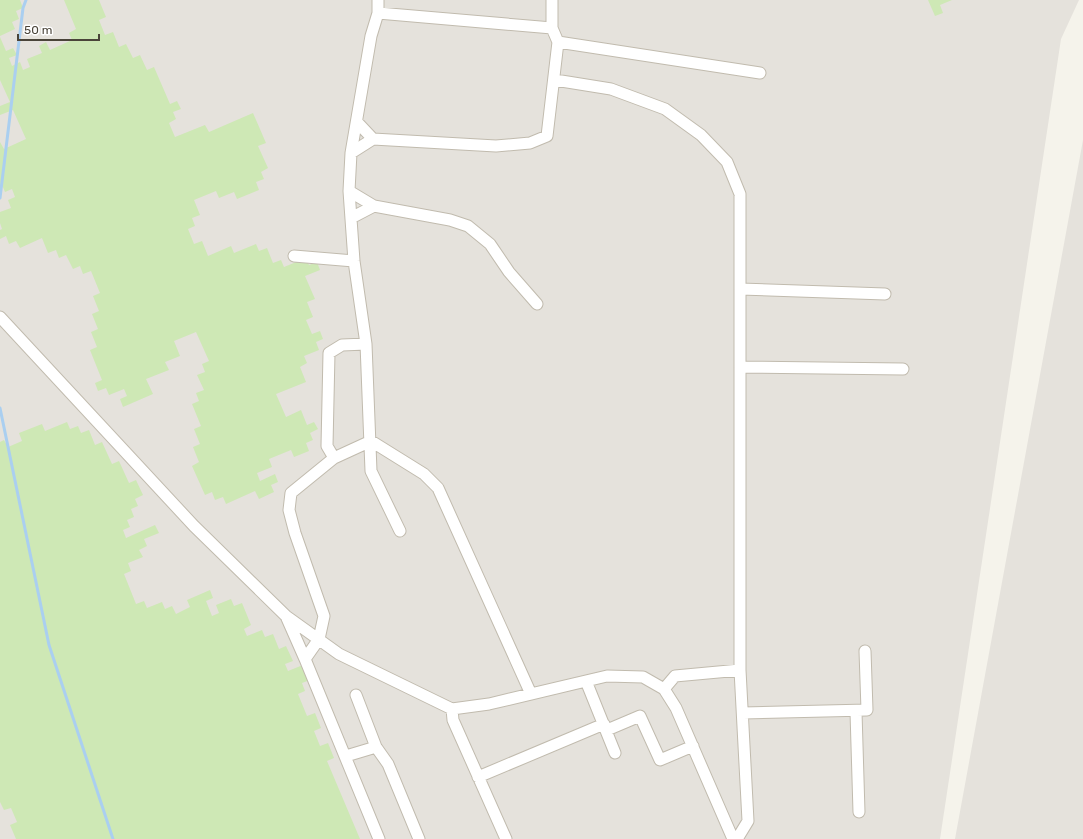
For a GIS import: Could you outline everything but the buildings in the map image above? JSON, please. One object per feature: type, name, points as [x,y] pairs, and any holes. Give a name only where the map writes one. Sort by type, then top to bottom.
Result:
[{"type":"lane","points":[[378,0],[378,13],[371,36],[351,152],[349,191],[354,261],[366,344],[371,440],[371,471],[400,531]]},
{"type":"lane","points":[[351,152],[373,140],[496,146],[530,143],[547,136],[555,80],[558,42],[552,28],[552,0]]},
{"type":"lane","points":[[378,13],[552,28]]},
{"type":"lane","points":[[558,42],[760,73]]},
{"type":"lane","points":[[555,80],[611,89],[664,109],[701,135],[727,162],[740,194],[740,670],[748,821],[737,839]]},
{"type":"lane","points":[[357,122],[373,140]]},
{"type":"lane","points":[[349,191],[374,206],[450,220],[468,226],[490,244],[509,272],[537,304]]},
{"type":"lane","points":[[351,218],[374,206]]},
{"type":"lane","points":[[294,256],[354,261]]},
{"type":"lane","points":[[740,289],[885,294]]},
{"type":"lane","points":[[0,316],[194,526],[286,616],[339,654],[452,709],[489,704],[607,676],[643,677],[664,689],[676,708],[733,839]]},
{"type":"lane","points":[[334,458],[327,446],[329,353],[342,345],[366,344]]},
{"type":"lane","points":[[740,367],[903,369]]},
{"type":"lane","points":[[305,659],[319,639],[324,616],[295,533],[289,510],[291,493],[334,458],[371,440]]},
{"type":"lane","points":[[371,440],[424,474],[438,488],[531,694]]},
{"type":"lane","points":[[286,616],[346,756],[379,839]]},
{"type":"lane","points":[[742,713],[856,712],[867,710],[865,651]]},
{"type":"lane","points":[[664,689],[675,676],[740,670]]},
{"type":"lane","points":[[586,681],[615,753]]},
{"type":"lane","points":[[356,695],[376,747],[388,764],[419,839]]},
{"type":"lane","points":[[452,709],[453,720],[506,839]]},
{"type":"lane","points":[[856,712],[859,812]]},
{"type":"lane","points":[[478,777],[605,727],[640,716],[660,760],[693,746]]},
{"type":"lane","points":[[346,756],[376,747]]},
{"type":"shaded area","points":[[0,0],[1079,0],[1061,39],[940,839],[0,839]]},
{"type":"shaded area","points":[[1083,140],[1083,839],[955,839]]},
{"type":"green space","points":[[0,0],[20,0],[23,8],[16,11],[19,19],[12,22],[15,29],[0,36]]},
{"type":"green space","points":[[64,0],[99,0],[106,17],[99,20],[105,35],[113,32],[119,47],[126,44],[133,58],[140,55],[147,70],[154,67],[170,104],[177,101],[181,109],[173,112],[176,119],[169,123],[175,137],[205,125],[209,132],[253,113],[266,143],[258,146],[268,168],[261,172],[264,179],[256,182],[259,190],[237,199],[234,192],[219,198],[216,191],[194,200],[200,215],[192,218],[195,226],[188,229],[194,244],[202,241],[208,256],[231,246],[234,253],[256,244],[259,251],[267,248],[273,263],[281,260],[284,267],[306,258],[309,265],[317,262],[320,270],[305,276],[315,299],[307,302],[313,317],[306,320],[312,334],[320,331],[323,339],[316,342],[319,350],[304,356],[307,363],[300,367],[306,382],[276,394],[286,417],[301,410],[307,425],[314,422],[318,429],[310,433],[313,440],[306,443],[309,451],[294,457],[291,450],[269,459],[272,467],[257,473],[260,481],[275,474],[278,482],[271,485],[274,492],[259,499],[255,491],[226,504],[223,497],[215,500],[212,492],[205,495],[192,466],[199,462],[193,447],[200,444],[194,429],[201,426],[192,404],[199,401],[196,393],[204,390],[197,375],[205,372],[202,364],[209,361],[196,332],[174,341],[180,356],[165,362],[169,370],[146,379],[153,394],[123,407],[120,399],[127,396],[124,389],[109,395],[106,388],[98,391],[95,383],[102,380],[90,350],[97,347],[91,332],[98,329],[92,314],[99,311],[93,296],[100,293],[91,271],[83,274],[80,266],[73,269],[66,255],[59,258],[56,250],[48,253],[42,238],[20,248],[16,241],[9,244],[6,236],[0,239],[0,230],[2,229],[0,223],[0,212],[11,208],[8,200],[15,197],[12,189],[5,192],[2,185],[0,186],[0,142],[4,149],[26,139],[13,110],[0,115],[0,106],[10,102],[0,80],[0,37],[6,51],[13,48],[17,55],[9,58],[12,66],[20,62],[23,70],[30,67],[27,59],[42,53],[39,46],[46,42],[50,50],[72,40],[69,33],[76,29]]},
{"type":"green space","points":[[928,0],[952,0],[940,5],[943,13],[935,16]]},
{"type":"green space","points":[[67,422],[70,429],[78,426],[81,433],[89,430],[95,445],[102,442],[112,464],[119,461],[129,483],[136,480],[143,495],[135,499],[138,506],[131,509],[134,517],[127,520],[130,527],[123,530],[126,538],[155,525],[159,533],[144,539],[147,546],[139,550],[143,557],[128,563],[131,571],[124,574],[136,604],[144,601],[147,608],[162,602],[165,609],[172,606],[176,614],[190,607],[187,600],[210,590],[213,598],[206,601],[212,616],[219,613],[216,605],[231,599],[234,606],[242,603],[251,625],[244,629],[247,636],[262,630],[265,637],[273,634],[279,649],[286,646],[293,661],[285,664],[288,671],[303,665],[310,680],[302,683],[305,691],[298,694],[307,716],[315,713],[321,728],[314,731],[320,746],[328,743],[334,758],[327,761],[360,839],[16,839],[10,825],[17,822],[11,808],[4,810],[0,802],[0,442],[4,440],[8,447],[22,441],[19,433],[42,424],[45,431]]},
{"type":"waterway","points":[[0,198],[23,8],[26,0]]},
{"type":"waterway","points":[[0,408],[49,645],[113,839]]}]
